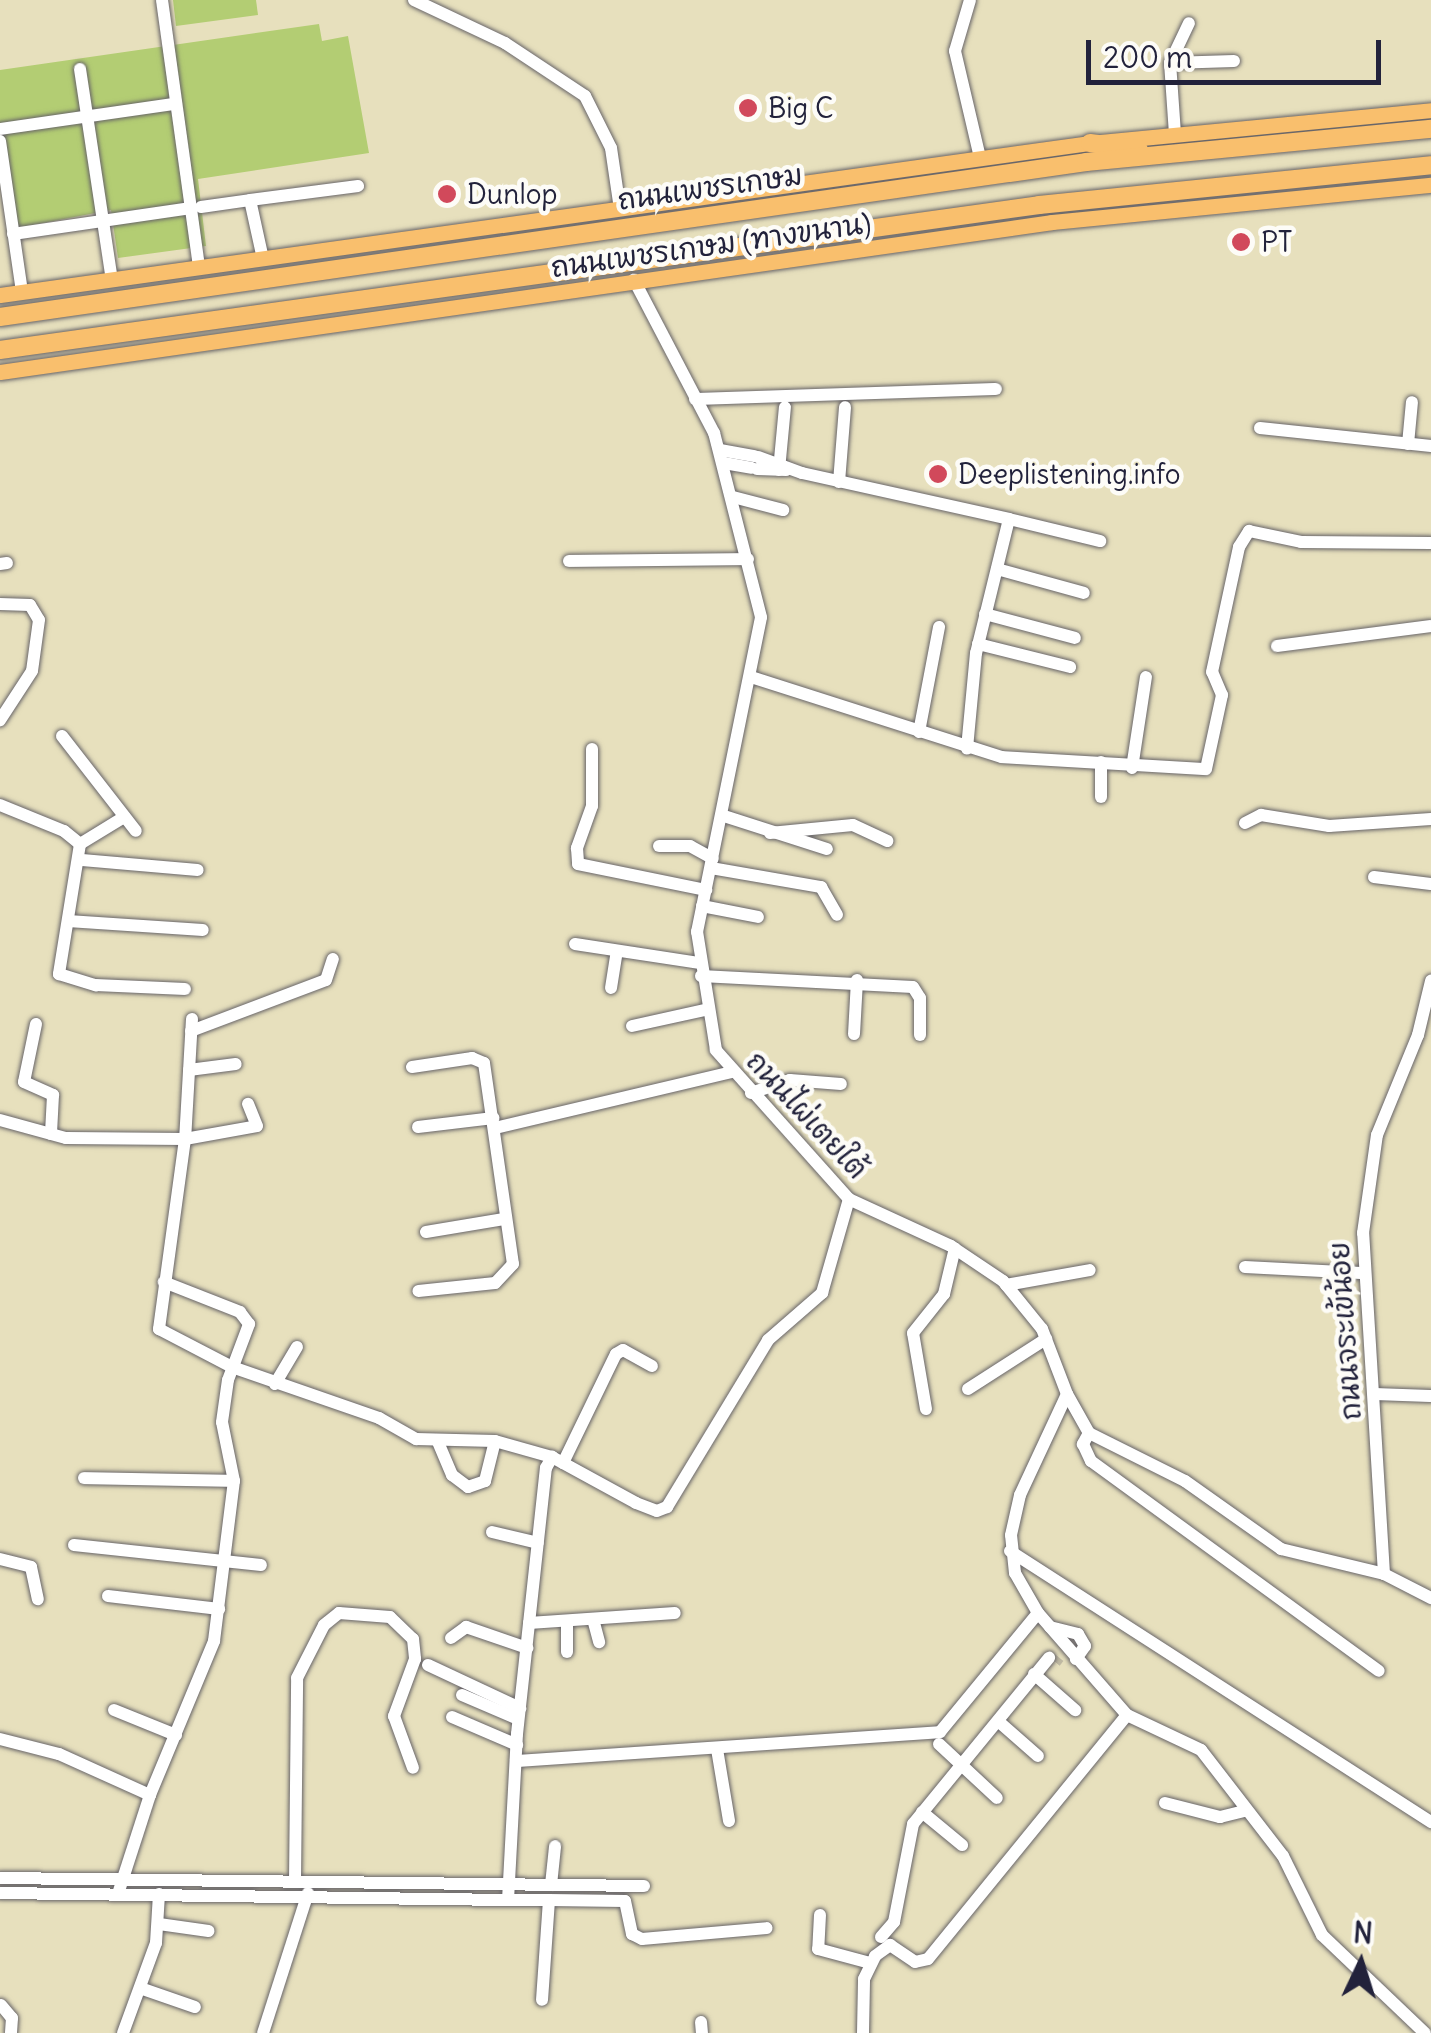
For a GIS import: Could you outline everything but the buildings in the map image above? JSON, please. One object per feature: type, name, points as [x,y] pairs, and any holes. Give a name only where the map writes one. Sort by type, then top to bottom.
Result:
[{"type":"highway","name":"ถนนเพชรเกษม","points":[[0,318],[1165,152],[1431,129]]},
{"type":"highway","points":[[1090,143],[1165,152]]},
{"type":"highway","points":[[0,350],[334,300],[1039,205],[1431,166]]},
{"type":"main road","name":"ถนนเพชรเกษม (ทางขนาน)","points":[[0,296],[1090,143],[1431,110]]},
{"type":"main road","name":"ถนนเพชรเกษม (ทางขนาน)","points":[[0,372],[1072,220],[1431,185]]},
{"type":"street","points":[[162,0],[174,104],[196,207],[200,268]]},
{"type":"street","points":[[414,0],[505,43],[585,96],[611,148],[620,209]]},
{"type":"street","points":[[970,0],[954,51],[980,158]]},
{"type":"street","points":[[1175,134],[1170,62],[1189,23]]},
{"type":"street","points":[[1170,62],[1234,61]]},
{"type":"street","points":[[80,69],[112,280]]},
{"type":"street","points":[[0,129],[174,104]]},
{"type":"street","points":[[0,141],[22,292]]},
{"type":"street","points":[[13,234],[358,186]]},
{"type":"street","points":[[250,200],[263,259]]},
{"type":"street","name":"ถนนไผ่เตยใต้","points":[[634,280],[722,457],[761,617],[724,816],[702,906],[700,970],[716,1050],[850,1199],[954,1248],[1006,1285],[1046,1338],[1067,1394],[1090,1432],[1083,1444],[1091,1462],[1378,1671]]},
{"type":"street","points":[[695,399],[996,389]]},
{"type":"street","points":[[1408,444],[1412,402]]},
{"type":"street","points":[[839,482],[844,407]]},
{"type":"street","points":[[782,468],[785,408]]},
{"type":"street","points":[[1260,428],[1431,446]]},
{"type":"street","points":[[722,457],[1100,541]]},
{"type":"street","points":[[733,497],[783,510]]},
{"type":"street","points":[[967,749],[978,644],[1009,519]]},
{"type":"street","points":[[751,677],[967,749],[1132,768],[1210,767],[1222,695],[1212,672],[1239,547],[1250,531],[1300,542],[1431,543]]},
{"type":"street","points":[[570,561],[748,559]]},
{"type":"street","points":[[996,569],[1084,593]]},
{"type":"street","points":[[0,604],[30,604],[39,620],[32,672],[0,720]]},
{"type":"street","points":[[985,614],[1075,638]]},
{"type":"street","points":[[1277,646],[1431,626]]},
{"type":"street","points":[[919,732],[939,628]]},
{"type":"street","points":[[978,644],[1070,667]]},
{"type":"street","points":[[1132,768],[1146,676]]},
{"type":"street","points":[[62,736],[136,831]]},
{"type":"street","points":[[592,749],[592,806],[577,848],[578,864],[706,890]]},
{"type":"street","points":[[1100,797],[1101,762]]},
{"type":"street","points":[[0,805],[64,830],[80,844],[82,860],[59,974],[96,984],[184,989]]},
{"type":"street","points":[[1244,823],[1261,815],[1330,826],[1431,819]]},
{"type":"street","points":[[724,816],[827,850]]},
{"type":"street","points":[[80,844],[124,817]]},
{"type":"street","points":[[770,832],[852,825],[888,841]]},
{"type":"street","points":[[659,846],[690,846],[712,864],[820,887],[837,915]]},
{"type":"street","points":[[82,860],[198,870]]},
{"type":"street","points":[[1374,877],[1431,884]]},
{"type":"street","points":[[702,906],[758,917]]},
{"type":"street","points":[[68,921],[203,930]]},
{"type":"street","points":[[574,944],[700,970],[858,980],[918,990],[920,1036]]},
{"type":"street","points":[[611,988],[618,951]]},
{"type":"street","points":[[333,959],[326,980],[192,1025],[186,1139],[158,1329],[232,1367],[438,1442],[495,1441],[558,1460],[657,1511],[668,1506],[768,1340],[822,1293],[850,1199]]},
{"type":"street","points":[[854,1034],[858,980]]},
{"type":"street","name":"ถนนจระเข้น้อย","points":[[1384,1574],[1374,1394],[1361,1273],[1377,1135],[1418,1035],[1431,982]]},
{"type":"street","points":[[632,1026],[705,1010]]},
{"type":"street","points":[[36,1024],[24,1082],[53,1095],[51,1134]]},
{"type":"street","points":[[412,1067],[478,1058],[488,1073],[504,1219],[513,1264],[506,1278],[418,1291]]},
{"type":"street","points":[[189,1070],[236,1064]]},
{"type":"street","points":[[418,1127],[494,1123],[732,1072]]},
{"type":"street","points":[[751,1093],[790,1080],[840,1084]]},
{"type":"street","points":[[0,1120],[95,1141],[186,1139],[257,1126],[248,1104]]},
{"type":"street","points":[[426,1232],[504,1219]]},
{"type":"street","points":[[926,1409],[912,1333],[944,1294],[954,1248]]},
{"type":"street","points":[[1245,1267],[1361,1273]]},
{"type":"street","points":[[1006,1285],[1090,1270]]},
{"type":"street","points":[[119,1887],[150,1794],[210,1654],[234,1481],[222,1422],[232,1367],[247,1319],[164,1282]]},
{"type":"street","points":[[968,1390],[1046,1338]]},
{"type":"street","points":[[275,1384],[296,1347]]},
{"type":"street","points":[[508,1900],[516,1745],[538,1543],[558,1460],[616,1354],[624,1350],[652,1366]]},
{"type":"street","points":[[1067,1394],[1020,1495],[1010,1551],[1060,1654],[1127,1715],[1202,1750],[1244,1811],[1283,1856],[1322,1935],[1425,2033]]},
{"type":"street","points":[[1374,1394],[1431,1396]]},
{"type":"street","points":[[1090,1432],[1185,1481],[1281,1549],[1384,1574],[1431,1598]]},
{"type":"street","points":[[438,1442],[452,1475],[475,1487],[484,1481],[495,1441]]},
{"type":"street","points":[[84,1478],[234,1481]]},
{"type":"street","points":[[492,1532],[538,1543]]},
{"type":"street","points":[[74,1545],[262,1564]]},
{"type":"street","points":[[1010,1551],[1431,1822]]},
{"type":"street","points":[[0,1559],[36,1572],[38,1599]]},
{"type":"street","points":[[108,1596],[219,1609]]},
{"type":"street","points":[[294,1882],[297,1678],[324,1625],[340,1613],[390,1618],[413,1639],[415,1659],[394,1716],[413,1768]]},
{"type":"street","points":[[529,1623],[675,1613]]},
{"type":"street","points":[[516,1761],[940,1732],[1038,1613]]},
{"type":"street","points":[[593,1619],[599,1642]]},
{"type":"street","points":[[567,1620],[567,1652]]},
{"type":"street","points":[[881,1937],[894,1922],[907,1834],[922,1812],[1024,1690],[1060,1654],[1085,1646],[1078,1634],[1050,1627]]},
{"type":"street","points":[[451,1638],[466,1628],[527,1648]]},
{"type":"street","points":[[428,1665],[519,1714]]},
{"type":"street","points":[[1037,1677],[1076,1710]]},
{"type":"street","points":[[462,1695],[519,1714]]},
{"type":"street","points":[[114,1710],[176,1735]]},
{"type":"street","points":[[863,2033],[870,1963],[889,1945],[915,1962],[928,1959],[1127,1715]]},
{"type":"street","points":[[452,1718],[516,1745]]},
{"type":"street","points":[[998,1721],[1038,1756]]},
{"type":"street","points":[[0,1739],[59,1754],[150,1794]]},
{"type":"street","points":[[939,1744],[998,1798]]},
{"type":"street","points":[[717,1749],[729,1822]]},
{"type":"street","points":[[1165,1803],[1220,1817],[1244,1811]]},
{"type":"street","points":[[922,1812],[962,1845]]},
{"type":"street","points":[[542,2000],[555,1846]]},
{"type":"street","points":[[0,1878],[159,1894],[508,1900],[644,1886]]},
{"type":"street","points":[[0,1893],[294,1882],[509,1884],[625,1901],[632,1934],[642,1939],[767,1928]]},
{"type":"street","points":[[263,2033],[311,1882]]},
{"type":"street","points":[[123,2033],[159,1924],[159,1894]]},
{"type":"street","points":[[820,1915],[818,1950],[870,1963]]},
{"type":"street","points":[[159,1924],[209,1931]]},
{"type":"street","points":[[140,1988],[196,2007]]},
{"type":"street","points":[[1,2005],[12,2018],[11,2033]]},
{"type":"green space","points":[[173,0],[256,0],[258,15],[176,26]]},
{"type":"green space","points":[[319,24],[322,41],[348,36],[369,153],[198,179],[206,246],[118,258],[111,210],[12,229],[0,180],[0,70]]},
{"type":"tunnel","points":[[1055,1662],[1059,1657]]},
{"type":"place","name":"Big C","points":[[748,108]]},
{"type":"place","name":"Dunlop","points":[[447,194]]},
{"type":"place","name":"PT","points":[[1241,242]]},
{"type":"place","name":"Deeplistening.info","points":[[938,474]]}]
